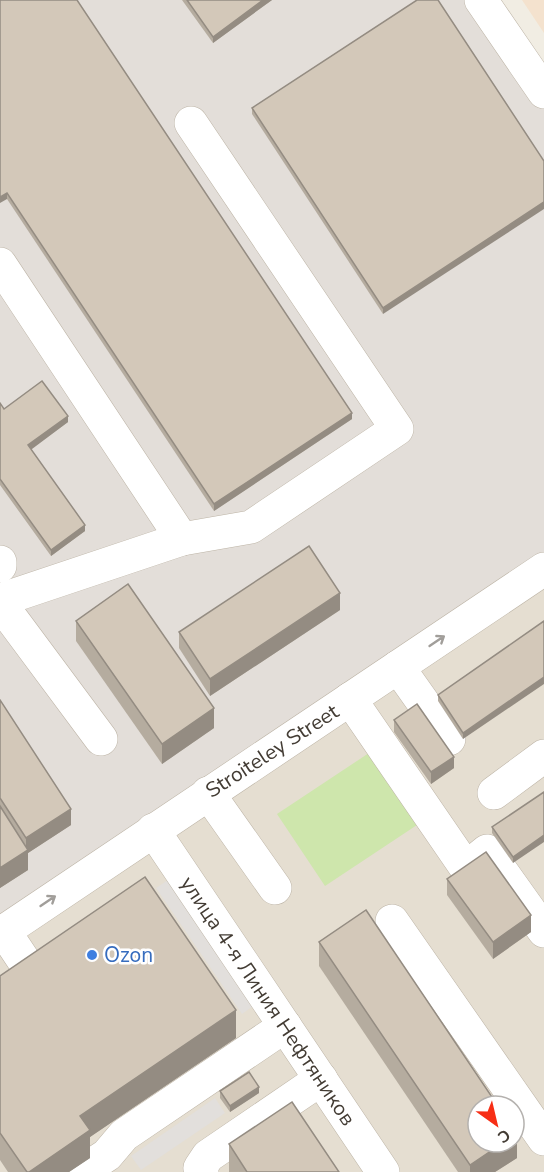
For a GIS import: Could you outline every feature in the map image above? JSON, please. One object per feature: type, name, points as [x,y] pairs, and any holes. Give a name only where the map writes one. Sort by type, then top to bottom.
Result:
[{"type":"street","points":[[481,0],[544,92]]},
{"type":"street","points":[[101,739],[0,601],[182,539],[251,527],[397,429],[191,123]]},
{"type":"street","points":[[0,264],[182,539]]},
{"type":"street","name":"Stroiteley Street","points":[[2,933],[544,569]]},
{"type":"street","points":[[398,667],[448,739]]},
{"type":"street","points":[[350,699],[466,868],[487,851],[544,931]]},
{"type":"street","points":[[494,793],[544,756]]},
{"type":"street","points":[[208,793],[275,888]]},
{"type":"street","name":"улица 4-я Линия Нефтяников","points":[[153,830],[383,1172]]},
{"type":"street","points":[[392,921],[544,1139]]},
{"type":"street","points":[[2,933],[36,979]]},
{"type":"street","points":[[81,1172],[106,1155],[124,1135],[285,1026]]},
{"type":"street","points":[[202,1172],[200,1168],[208,1156],[321,1079]]},
{"type":"shaded area","points":[[0,0],[500,0],[544,66],[544,583],[0,947]]},
{"type":"shaded area","points":[[522,0],[544,0],[544,33]]},
{"type":"shaded area","points":[[544,583],[544,1172],[0,1172],[0,947]]},
{"type":"shaded area","points":[[171,878],[256,1004],[242,1014],[156,888]]},
{"type":"shaded area","points":[[215,1098],[225,1113],[141,1170],[131,1156]]},
{"type":"green space","points":[[375,749],[423,821],[325,886],[277,814]]},
{"type":"building","points":[[0,0],[77,0],[352,413],[214,504],[7,193],[0,197]]},
{"type":"building","points":[[187,0],[263,0],[213,37]]},
{"type":"building","points":[[417,0],[438,0],[544,161],[544,202],[383,308],[252,108]]},
{"type":"building","points":[[42,381],[68,416],[28,445],[85,525],[51,550],[0,479],[0,403],[4,409]]},
{"type":"building","points":[[309,546],[340,593],[210,679],[179,632]]},
{"type":"building","points":[[128,584],[214,708],[162,744],[76,621]]},
{"type":"building","points":[[544,621],[544,677],[463,733],[438,695]]},
{"type":"building","points":[[0,700],[71,809],[26,838],[0,798]]},
{"type":"building","points":[[417,704],[454,757],[431,772],[394,720]]},
{"type":"building","points":[[544,792],[544,835],[513,857],[492,827]]},
{"type":"building","points":[[0,806],[28,850],[0,868]]},
{"type":"building","points":[[486,852],[531,915],[493,942],[447,879]]},
{"type":"building","points":[[145,877],[236,1010],[80,1116],[90,1130],[27,1172],[0,1133],[0,976]]},
{"type":"building","points":[[366,910],[490,1094],[466,1094],[466,1154],[486,1154],[470,1165],[319,942]]},
{"type":"building","points":[[249,1072],[259,1087],[230,1106],[220,1091]]},
{"type":"building","points":[[292,1102],[339,1172],[247,1172],[229,1144]]},
{"type":"place","name":"Ozon","points":[[92,955]]}]
